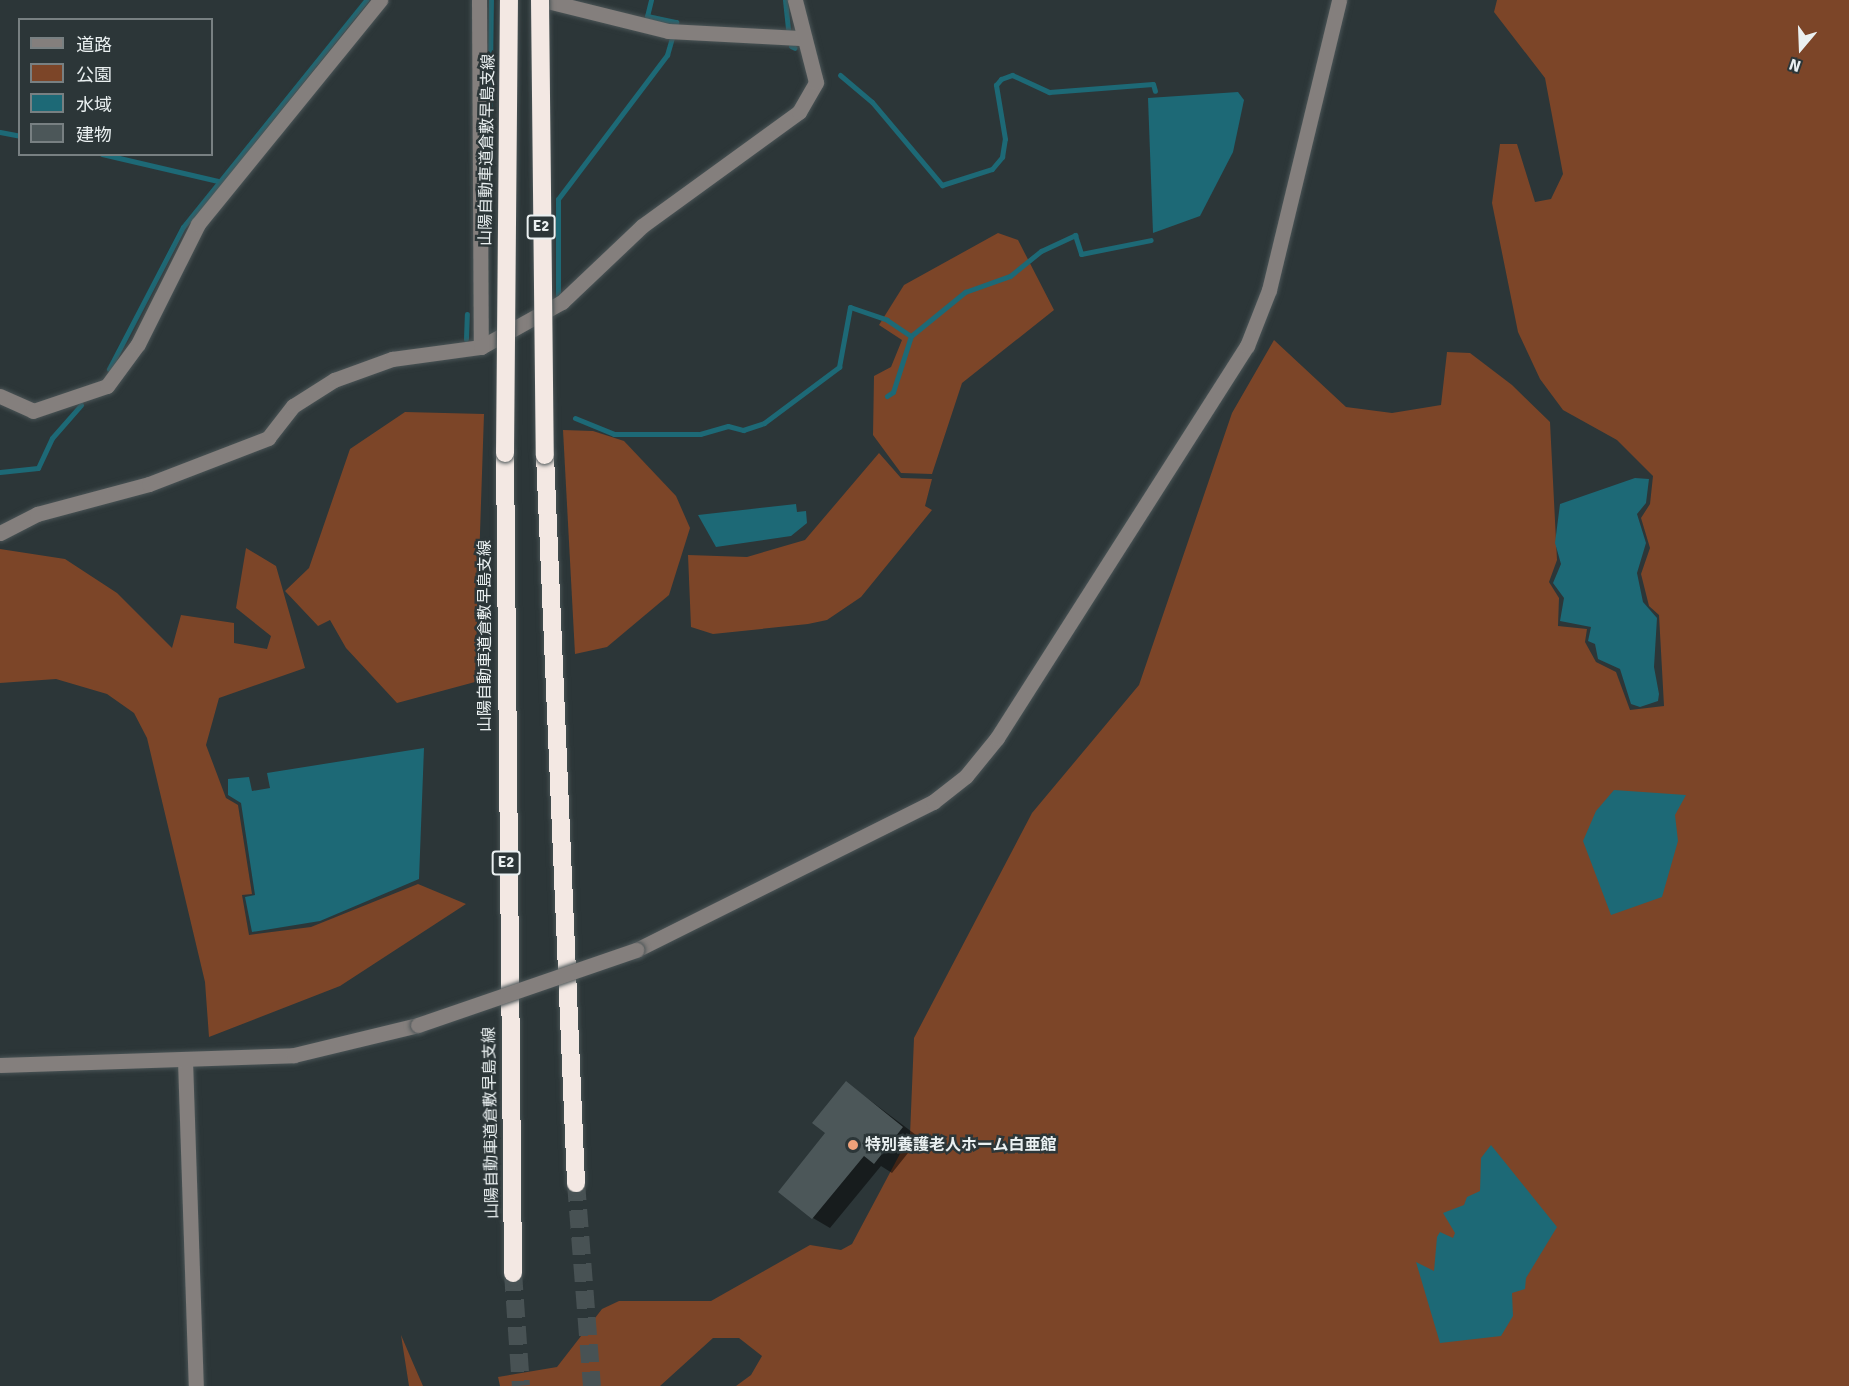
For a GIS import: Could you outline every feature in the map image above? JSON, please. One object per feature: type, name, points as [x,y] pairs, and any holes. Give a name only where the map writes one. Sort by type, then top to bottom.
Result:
[{"type":"highway","name":"山陽自動車道倉敷早島支線","points":[[509,0],[504,453],[513,1273]]},
{"type":"highway","name":"E2","points":[[542,0],[545,454],[576,1183]]},
{"type":"street","points":[[0,396],[33,411],[106,386],[138,344],[198,224],[380,0]]},
{"type":"street","points":[[479,0],[481,347]]},
{"type":"street","points":[[542,0],[571,3],[668,31],[800,38]]},
{"type":"street","points":[[0,533],[37,514],[149,484],[268,438],[293,406],[334,380],[392,358],[481,347],[562,302],[642,226],[799,112],[816,82],[800,38],[795,0]]},
{"type":"street","points":[[0,1065],[294,1055],[418,1025],[636,950],[933,802],[992,745],[1247,346],[1269,290],[1340,0]]},
{"type":"street","points":[[185,1060],[196,1386]]},
{"type":"green space","points":[[1497,0],[1849,0],[1849,1386],[736,1386],[751,1375],[762,1356],[739,1338],[713,1338],[660,1386],[500,1386],[498,1377],[557,1367],[602,1309],[619,1301],[711,1301],[810,1245],[841,1250],[852,1244],[910,1135],[914,1038],[1032,813],[1139,685],[1232,413],[1274,340],[1346,407],[1392,413],[1441,405],[1447,352],[1470,353],[1512,385],[1550,422],[1557,560],[1549,582],[1559,598],[1558,626],[1587,629],[1585,642],[1596,662],[1616,672],[1630,710],[1664,706],[1659,615],[1649,606],[1641,574],[1650,548],[1641,518],[1650,504],[1653,476],[1617,440],[1563,410],[1540,379],[1518,332],[1492,203],[1500,144],[1517,144],[1535,202],[1551,199],[1563,174],[1545,78],[1494,12]]},
{"type":"green space","points":[[998,233],[1018,240],[1054,310],[962,383],[932,474],[901,473],[873,435],[874,376],[891,367],[902,340],[879,325],[904,285]]},
{"type":"green space","points":[[405,412],[484,414],[475,682],[397,703],[346,648],[330,620],[318,626],[285,591],[309,568],[350,449]]},
{"type":"green space","points":[[563,430],[593,431],[624,441],[676,496],[690,528],[669,595],[607,647],[575,654]]},
{"type":"green space","points":[[879,453],[901,478],[932,479],[925,506],[932,510],[861,597],[827,620],[808,624],[713,634],[691,627],[688,555],[747,557],[805,540]]},
{"type":"green space","points":[[246,548],[276,566],[305,668],[219,698],[206,745],[226,798],[238,805],[252,894],[242,895],[249,935],[311,927],[418,884],[466,904],[340,986],[209,1037],[205,982],[147,738],[134,713],[107,694],[56,679],[0,683],[0,549],[65,559],[117,593],[172,648],[181,615],[234,623],[234,643],[267,649],[271,636],[236,608]]},
{"type":"green space","points":[[401,1335],[413,1363],[423,1386],[409,1386]]},
{"type":"water","points":[[1238,92],[1244,100],[1233,152],[1200,216],[1153,233],[1148,98]]},
{"type":"water","points":[[1635,478],[1649,479],[1646,503],[1637,514],[1646,543],[1637,573],[1643,602],[1657,618],[1654,667],[1659,694],[1658,701],[1640,707],[1631,704],[1620,669],[1598,659],[1595,644],[1588,641],[1591,627],[1560,621],[1564,598],[1553,583],[1561,564],[1555,543],[1560,504]]},
{"type":"water","points":[[796,504],[797,512],[806,511],[807,523],[791,536],[716,547],[698,515]]},
{"type":"water","points":[[424,748],[419,879],[320,921],[252,932],[245,897],[255,895],[241,803],[228,795],[228,779],[249,777],[252,791],[270,788],[267,773]]},
{"type":"water","points":[[1614,790],[1686,795],[1675,815],[1678,841],[1662,897],[1611,915],[1583,841],[1596,811]]},
{"type":"water","points":[[1491,1145],[1557,1227],[1526,1278],[1525,1289],[1512,1293],[1513,1316],[1501,1336],[1440,1343],[1416,1262],[1434,1271],[1437,1237],[1440,1232],[1453,1238],[1455,1233],[1443,1213],[1464,1205],[1467,1197],[1480,1191],[1481,1158]]},
{"type":"building","name":"特別養護老人ホーム白亜館","points":[[846,1081],[903,1127],[874,1164],[864,1156],[812,1219],[778,1192],[825,1133],[812,1123]]},
{"type":"waterway","points":[[109,369],[183,227],[366,0]]},
{"type":"waterway","points":[[488,211],[491,0]]},
{"type":"waterway","points":[[651,0],[647,16],[676,22],[675,27]]},
{"type":"waterway","points":[[785,0],[788,29]]},
{"type":"waterway","points":[[558,296],[558,199],[667,55],[672,37]]},
{"type":"waterway","points":[[791,46],[795,48]]},
{"type":"waterway","points":[[840,75],[872,102],[942,185],[992,169],[1002,157],[1005,139],[996,85],[1001,79],[1012,75],[1049,92],[1153,84],[1155,91]]},
{"type":"waterway","points":[[0,132],[18,136]]},
{"type":"waterway","points":[[111,156],[218,181]]},
{"type":"waterway","points":[[887,396],[893,392],[911,336],[965,292],[1010,276],[1041,251],[1075,235],[1081,254],[1151,240]]},
{"type":"waterway","points":[[575,418],[614,434],[700,434],[728,426],[743,430],[764,423],[839,367],[850,307],[887,320],[911,336]]},
{"type":"waterway","points":[[466,339],[467,314]]},
{"type":"waterway","points":[[0,472],[38,468],[52,438],[81,405]]},
{"type":"tunnel","points":[[576,1183],[592,1386]]},
{"type":"tunnel","points":[[513,1273],[521,1386]]},
{"type":"place","name":"特別養護老人ホーム白亜館","points":[[853,1145]]}]
